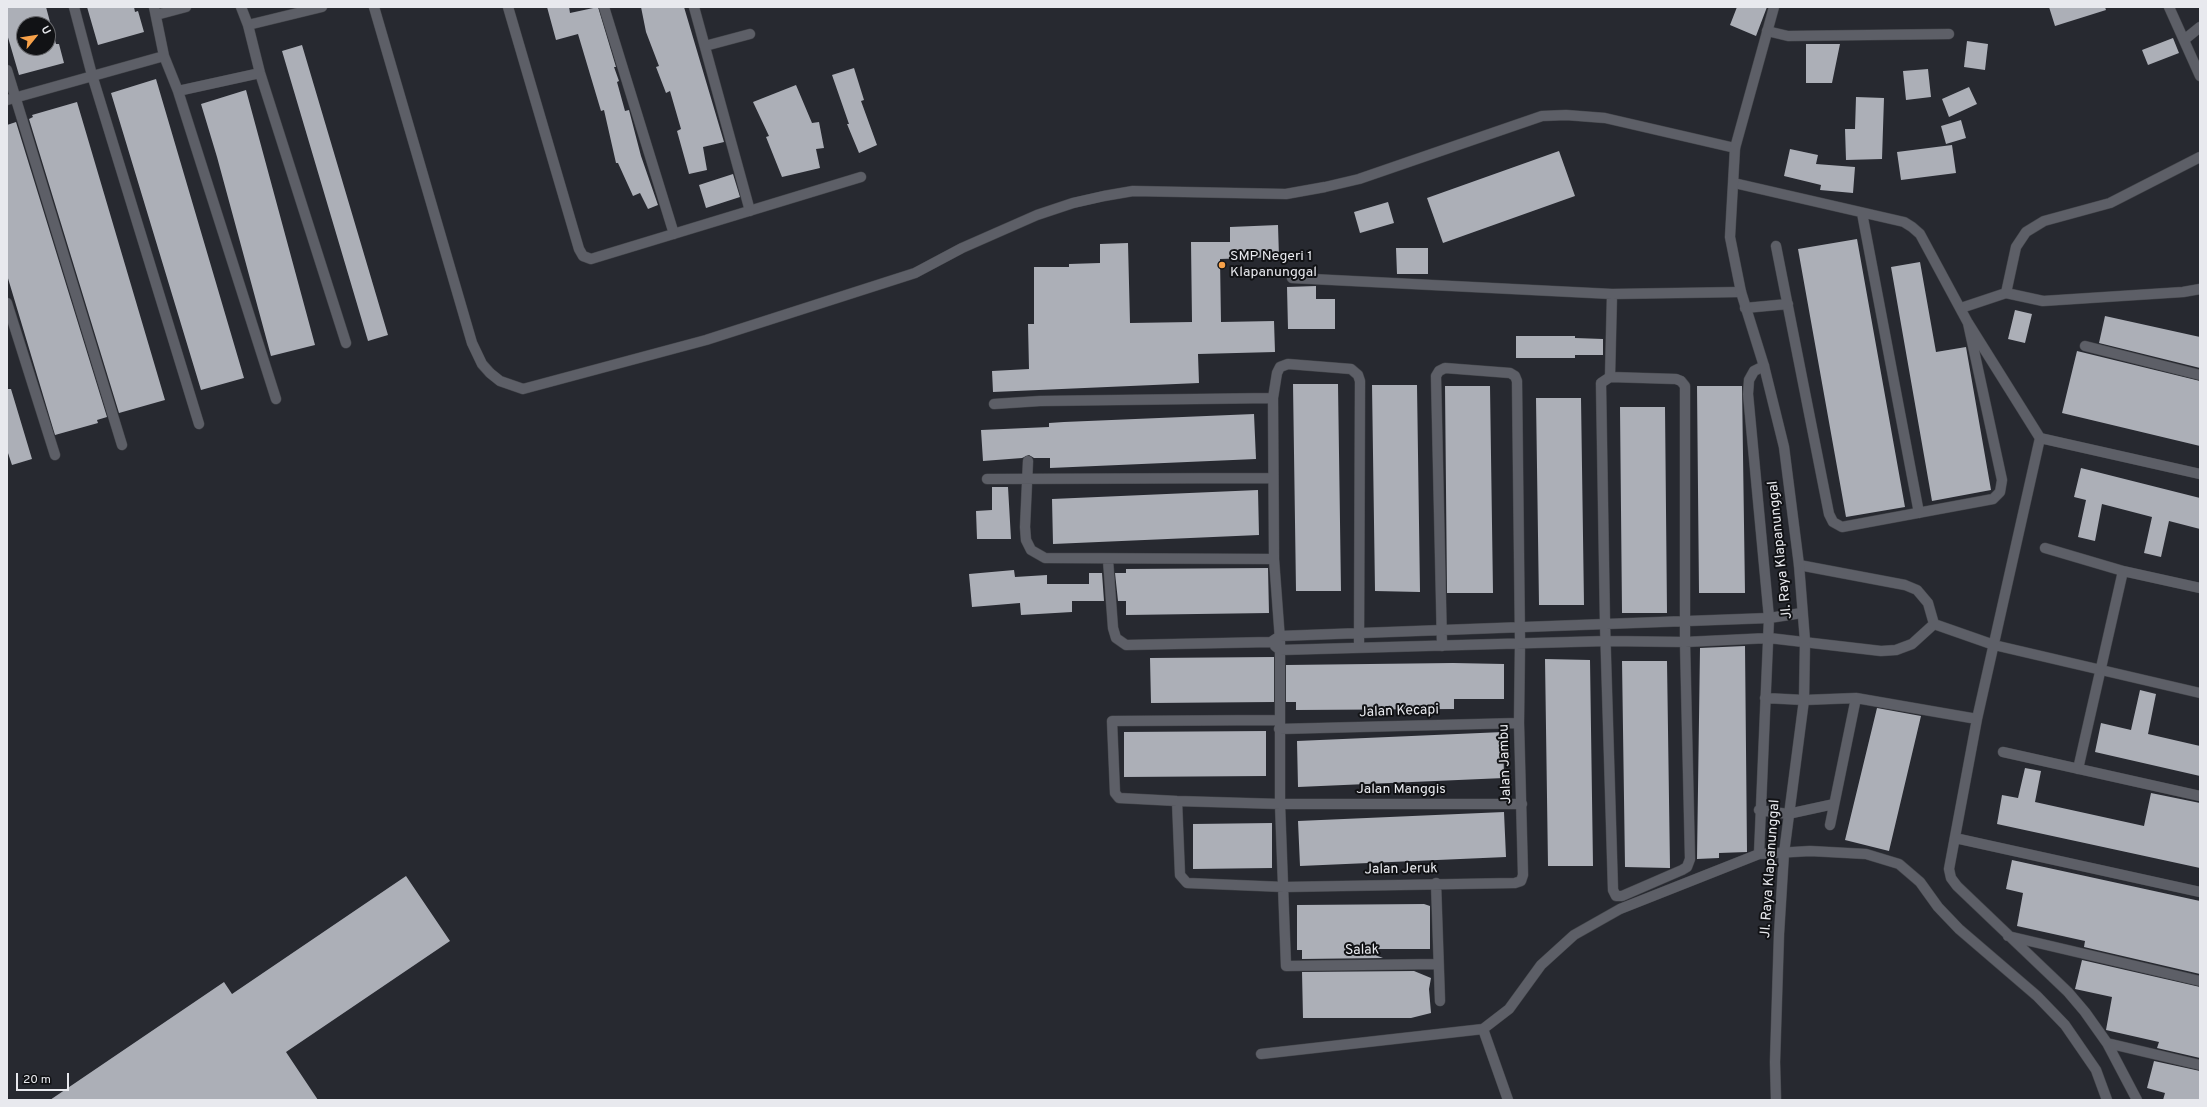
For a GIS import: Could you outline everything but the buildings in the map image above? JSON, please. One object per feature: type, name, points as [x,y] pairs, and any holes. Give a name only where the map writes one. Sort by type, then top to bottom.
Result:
[{"type":"street","points":[[74,7],[92,75],[199,424]]},
{"type":"street","points":[[186,7],[155,11],[164,56],[178,91],[276,399]]},
{"type":"street","points":[[241,7],[248,25],[260,72],[346,343]]},
{"type":"street","points":[[248,25],[322,7]]},
{"type":"street","points":[[374,7],[472,343],[482,364],[490,373],[500,382],[523,389],[706,340],[915,273],[962,248],[1037,215],[1073,203],[1104,196],[1134,191],[1286,194],[1325,187],[1359,179],[1542,116],[1605,118],[1736,148]]},
{"type":"street","points":[[508,7],[576,242],[583,256],[591,259],[860,177]]},
{"type":"street","points":[[604,7],[674,234]]},
{"type":"street","points":[[694,7],[750,211]]},
{"type":"street","name":"Jl. Raya Klapanunggal","points":[[1774,7],[1736,148],[1730,237],[1740,292],[1764,366],[1784,447],[1799,565],[1805,641],[1804,700],[1784,853],[1779,934],[1776,1100]]},
{"type":"street","points":[[2169,7],[2200,76]]},
{"type":"street","points":[[2184,40],[2200,26]]},
{"type":"street","points":[[1767,31],[1788,36],[1949,34]]},
{"type":"street","points":[[705,46],[750,34]]},
{"type":"street","points":[[11,99],[164,56]]},
{"type":"street","points":[[7,70],[11,99],[122,445]]},
{"type":"street","points":[[178,91],[260,72]]},
{"type":"street","points":[[2006,293],[2016,247],[2026,232],[2044,221],[2110,203],[2200,157]]},
{"type":"street","points":[[1734,183],[1904,222],[1920,234],[1968,323],[2040,438],[1977,719],[1949,869],[1951,878],[2006,935],[2068,992],[2085,1012],[2107,1044],[2137,1100]]},
{"type":"street","points":[[1862,213],[1919,513]]},
{"type":"street","points":[[1776,246],[1829,514],[1833,522],[1842,527],[1993,499],[2000,492],[2002,480],[1968,323]]},
{"type":"street","points":[[1292,278],[1612,294],[1740,292]]},
{"type":"street","points":[[1961,308],[2006,293],[2043,301],[2183,292],[2200,289]]},
{"type":"street","points":[[1610,377],[1612,294]]},
{"type":"street","points":[[7,303],[55,455]]},
{"type":"street","points":[[1745,308],[1788,304]]},
{"type":"street","points":[[2086,346],[2200,374]]},
{"type":"street","points":[[1284,887],[1280,804],[1280,650],[1276,639],[1274,559],[1273,398],[1277,373],[1280,367],[1288,364],[1351,369],[1358,375],[1360,382],[1359,646]]},
{"type":"street","points":[[1759,854],[1765,698],[1770,638],[1748,394],[1749,380],[1754,371],[1764,366]]},
{"type":"street","name":"Jalan Jambu","points":[[1442,646],[1436,376],[1439,371],[1445,368],[1510,373],[1515,376],[1517,381],[1520,642],[1519,723],[1523,875],[1518,883]]},
{"type":"street","points":[[1610,377],[1676,379],[1681,381],[1685,386],[1686,621],[1685,642],[1690,859],[1687,867],[1682,870],[1622,896],[1616,896],[1613,890],[1607,641],[1605,624],[1601,383],[1610,377]]},
{"type":"street","points":[[994,404],[1040,400],[1273,398]]},
{"type":"street","points":[[2040,438],[2200,474]]},
{"type":"street","points":[[1028,461],[1025,527],[1028,546],[1036,555],[1045,558],[1108,560],[1274,559]]},
{"type":"street","points":[[987,479],[1273,478]]},
{"type":"street","points":[[2045,548],[2123,571],[2200,588]]},
{"type":"street","points":[[1108,560],[1113,628],[1116,638],[1126,645],[1276,639],[1359,632],[1769,618],[1802,614]]},
{"type":"street","points":[[1799,565],[1905,585],[1917,590],[1928,603],[1934,624]]},
{"type":"street","points":[[2078,769],[2099,669],[2123,571]]},
{"type":"street","points":[[1934,624],[1994,644],[2200,693]]},
{"type":"street","points":[[1280,650],[1359,646],[1442,646],[1520,642],[1685,642],[1770,638],[1881,651],[1896,650],[1912,644],[1934,624]]},
{"type":"street","points":[[1765,698],[1804,700],[1856,698],[1977,719]]},
{"type":"street","points":[[1830,825],[1856,698]]},
{"type":"street","name":"Jalan Kecapi","points":[[1177,801],[1119,798],[1115,793],[1112,721],[1279,725],[1519,723]]},
{"type":"street","points":[[2003,752],[2200,796]]},
{"type":"street","name":"Jalan Manggis","points":[[1177,801],[1280,804],[1522,804]]},
{"type":"street","name":"Jalan Jeruk","points":[[1177,801],[1180,875],[1187,883],[1284,887],[1436,883],[1518,883]]},
{"type":"street","points":[[1760,810],[1788,814],[1834,804]]},
{"type":"street","points":[[1955,838],[2200,892]]},
{"type":"street","points":[[1261,1054],[1483,1029],[1508,1008],[1541,965],[1574,935],[1620,910],[1759,854],[1810,851],[1866,854],[1899,864],[1920,882],[1938,907],[1959,929],[2037,996],[2065,1025],[2096,1070],[2107,1100]]},
{"type":"street","points":[[1436,883],[1440,1001]]},
{"type":"street","name":"Salak","points":[[1284,887],[1286,966],[1438,964]]},
{"type":"street","points":[[2006,935],[2200,980]]},
{"type":"street","points":[[1483,1029],[1508,1100]]},
{"type":"street","points":[[2107,1044],[2200,1065]]},
{"type":"place","name":"SMP Negeri 1 Klapanunggal","points":[[1222,265]]}]
